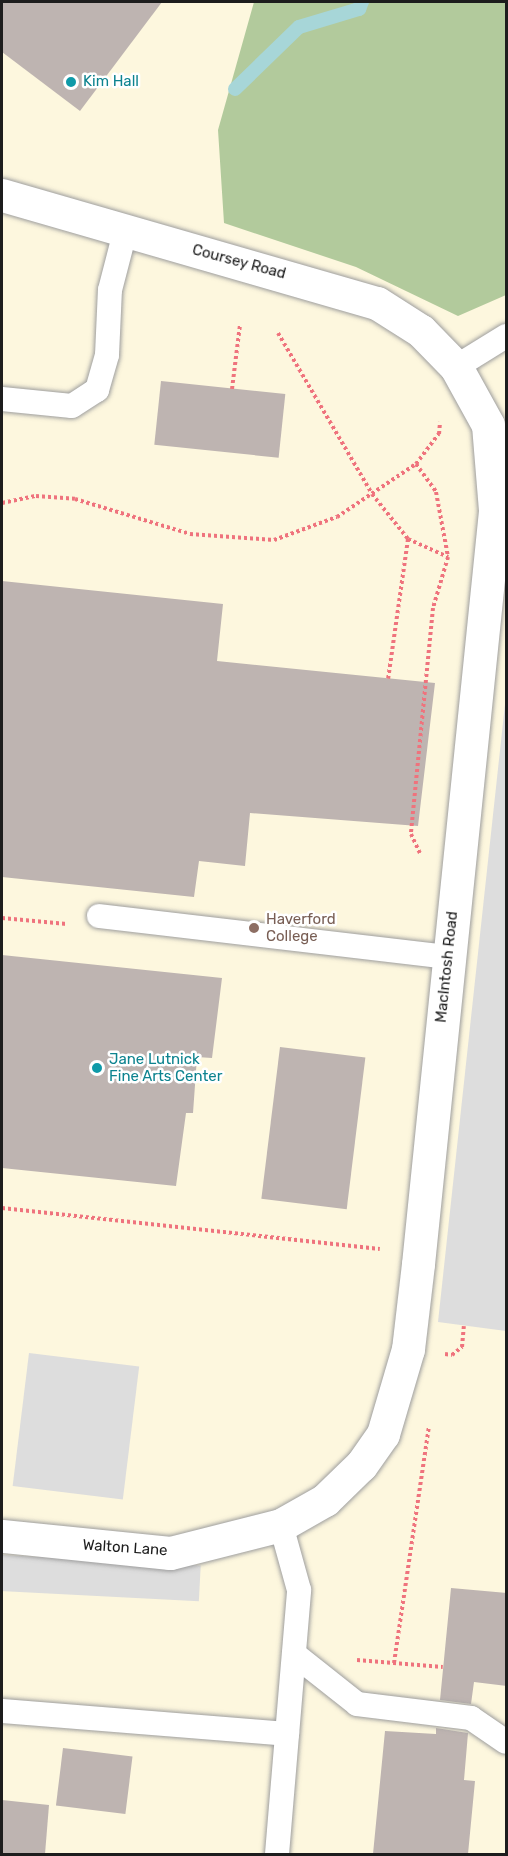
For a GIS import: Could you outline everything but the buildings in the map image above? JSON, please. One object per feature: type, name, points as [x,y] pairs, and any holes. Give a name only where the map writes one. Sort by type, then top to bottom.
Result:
[{"type":"street","name":"Coursey Road","points":[[2,195],[377,303],[421,331],[456,367]]},
{"type":"street","name":"MacIntosh Road","points":[[281,1525],[325,1500],[361,1465],[382,1434],[397,1396],[418,1264],[495,511],[488,425],[456,367]]},
{"type":"street","name":"Walton Lane","points":[[2,1536],[170,1553],[281,1525]]},
{"type":"lane","points":[[2,399],[72,406],[97,390],[107,355],[110,290],[125,232]]},
{"type":"lane","points":[[456,367],[507,336]]},
{"type":"lane","points":[[99,916],[448,957]]},
{"type":"lane","points":[[277,1854],[299,1590],[281,1525]]},
{"type":"lane","points":[[294,1654],[357,1704],[471,1718],[507,1742]]},
{"type":"lane","points":[[2,1711],[287,1734]]},
{"type":"path","points":[[232,389],[240,325]]},
{"type":"path","points":[[278,333],[372,494],[408,539],[454,558]]},
{"type":"path","points":[[2,503],[36,496],[75,499],[190,534],[274,540],[337,517],[417,464],[439,434],[441,417]]},
{"type":"path","points":[[417,464],[436,492],[448,557],[433,608],[411,834],[424,864]]},
{"type":"path","points":[[388,679],[408,539]]},
{"type":"path","points":[[2,918],[84,925],[99,916]]},
{"type":"path","points":[[2,1208],[384,1250]]},
{"type":"path","points":[[383,1261],[385,1238]]},
{"type":"path","points":[[440,1354],[452,1355],[462,1347],[464,1326]]},
{"type":"path","points":[[394,1663],[429,1422]]},
{"type":"path","points":[[294,1654],[443,1667]]},
{"type":"shaded area","name":"Haverford College","points":[[2,2],[506,2],[506,1854],[2,1854]]},
{"type":"shaded area","points":[[506,695],[506,1331],[438,1322]]},
{"type":"shaded area","points":[[29,1353],[139,1367],[123,1500],[13,1486]]},
{"type":"shaded area","points":[[2,1555],[201,1565],[199,1601],[2,1591]]},
{"type":"green space","points":[[254,2],[506,2],[506,295],[458,316],[356,267],[224,223],[218,130]]},
{"type":"waterway","points":[[235,89],[299,27],[359,9],[362,2]]},
{"type":"place","name":"Kim Hall","points":[[71,82]]},
{"type":"place","name":"Haverford College","points":[[254,928]]},
{"type":"place","name":"Jane Lutnick Fine Arts Center","points":[[97,1068]]}]
